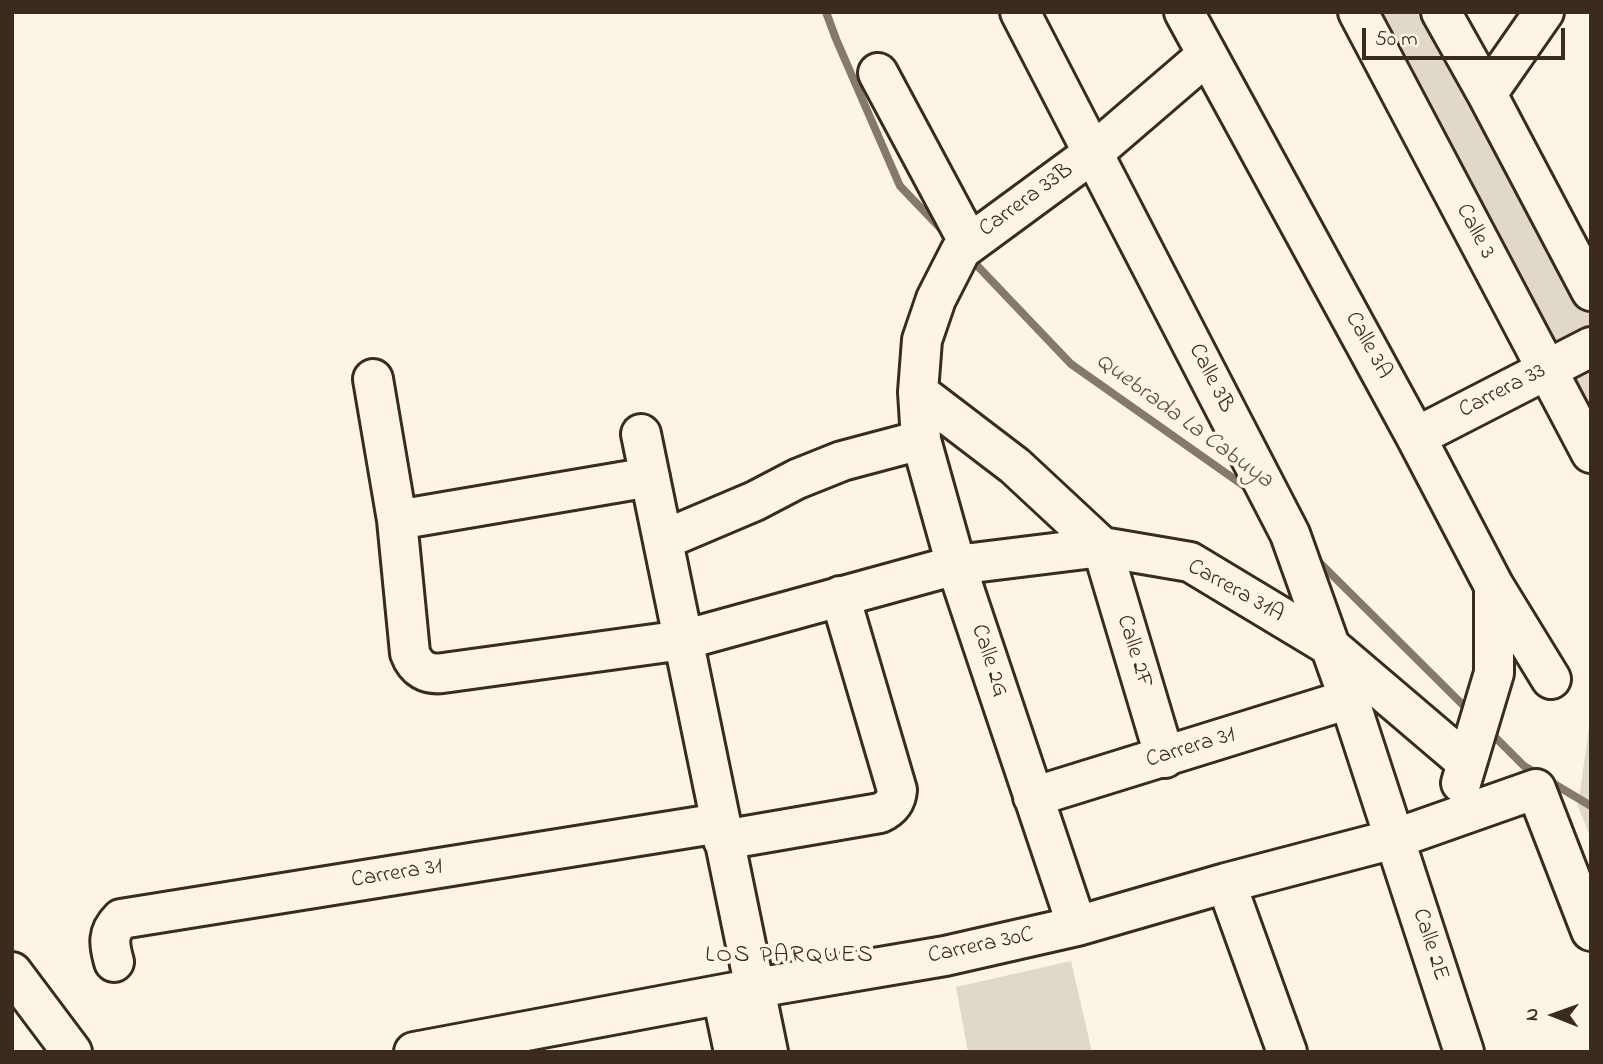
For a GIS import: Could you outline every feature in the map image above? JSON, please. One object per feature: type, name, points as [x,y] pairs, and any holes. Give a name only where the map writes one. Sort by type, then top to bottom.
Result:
[{"type":"street","name":"Calle 3B","points":[[1020,12],[1290,534],[1349,699],[1394,839]]},
{"type":"street","name":"Calle 3","points":[[1358,12],[1591,453]]},
{"type":"street","points":[[1441,12],[1586,267]]},
{"type":"street","points":[[1487,94],[1544,12]]},
{"type":"street","name":"Carrera 33B","points":[[918,392],[922,340],[936,299],[961,250],[1093,153],[1198,26]]},
{"type":"street","name":"Calle 3A","points":[[1198,26],[1494,586],[1551,678]]},
{"type":"street","points":[[878,73],[969,243]]},
{"type":"street","name":"Carrera 33","points":[[1416,437],[1591,347]]},
{"type":"street","points":[[373,379],[397,520],[650,477]]},
{"type":"street","points":[[918,392],[1015,466],[1102,547]]},
{"type":"street","name":"Calle 2G","points":[[918,392],[921,440],[956,565],[1077,926]]},
{"type":"street","points":[[641,434],[721,832],[739,992],[734,1052]]},
{"type":"street","points":[[663,540],[842,461],[921,440]]},
{"type":"street","name":"Carrera 31A","points":[[397,520],[410,653],[417,667],[433,674],[683,640],[956,565],[1102,547],[1191,562],[1331,647],[1466,762]]},
{"type":"street","name":"Calle 2F","points":[[1102,547],[1165,758]]},
{"type":"street","points":[[1451,819],[1494,673],[1494,586]]},
{"type":"street","name":"Carrera 31","points":[[114,962],[109,937],[113,927],[121,919],[721,832],[880,813],[893,805],[897,790],[840,596]]},
{"type":"street","name":"Carrera 31","points":[[1033,797],[1349,699]]},
{"type":"street","name":"Carrera 30C","points":[[414,1052],[945,956],[1077,926],[1394,839],[1536,789],[1582,887]]},
{"type":"street","name":"Calle 2E","points":[[1394,839],[1464,1052]]},
{"type":"street","points":[[1226,883],[1287,1052]]},
{"type":"street","points":[[1582,887],[1591,931]]},
{"type":"street","points":[[12,972],[72,1052]]},
{"type":"street","points":[[739,992],[768,1052]]},
{"type":"shaded area","points":[[1360,12],[1439,12],[1591,297],[1591,449]]},
{"type":"shaded area","points":[[1591,713],[1591,839],[1578,806]]},
{"type":"shaded area","points":[[1071,961],[1092,1052],[968,1052],[956,987]]},
{"type":"waterway","name":"Quebrada La Cabuya","points":[[826,12],[900,186],[944,232]]},
{"type":"waterway","name":"Quebrada La Cabuya","points":[[968,256],[1071,364],[1247,488]]},
{"type":"waterway","name":"Quebrada La Cabuya","points":[[1315,558],[1470,712]]},
{"type":"waterway","name":"Quebrada La Cabuya","points":[[1489,731],[1524,766],[1591,806]]},
{"type":"district","name":"LOS PARQUES","points":[[790,957]]}]
